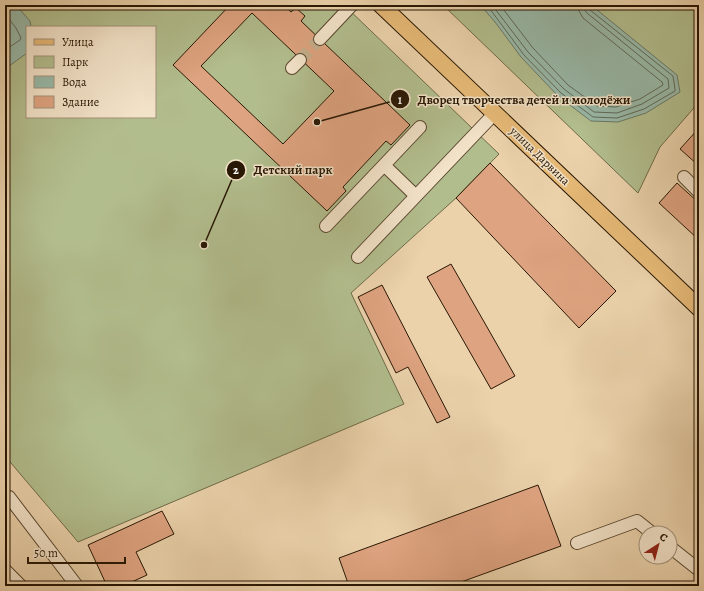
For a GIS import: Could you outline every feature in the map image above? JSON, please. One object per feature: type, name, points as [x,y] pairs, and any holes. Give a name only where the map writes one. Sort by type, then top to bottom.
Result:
[{"type":"main road","name":"улица Дарвина","points":[[381,5],[699,308]]},
{"type":"street","points":[[320,39],[352,5]]},
{"type":"street","points":[[358,257],[495,113]]},
{"type":"street","points":[[326,226],[420,127]]},
{"type":"street","points":[[384,165],[416,196]]},
{"type":"street","points":[[684,177],[699,192]]},
{"type":"street","points":[[9,498],[77,586]]},
{"type":"street","points":[[577,543],[637,521],[642,525]]},
{"type":"street","points":[[678,553],[699,570]]},
{"type":"street","points":[[5,570],[21,586]]},
{"type":"green space","points":[[5,5],[344,5],[499,154],[456,198],[351,293],[404,404],[78,542],[5,456]]},
{"type":"green space","points":[[443,5],[699,5],[699,102],[660,147],[638,193]]},
{"type":"water","points":[[5,5],[16,5],[30,21],[31,26],[26,26],[26,54],[5,69]]},
{"type":"water","points":[[484,5],[591,5],[677,75],[680,92],[646,113],[618,122],[591,121],[558,96],[521,57],[482,7]]},
{"type":"building","points":[[230,5],[284,5],[291,12],[296,8],[305,16],[301,21],[410,125],[391,145],[386,141],[343,187],[346,191],[327,211],[173,65]],"holes":[[[252,13],[334,91],[283,144],[201,66]]]},
{"type":"building","points":[[699,128],[699,164],[698,165],[680,149]]},
{"type":"building","points":[[490,163],[616,291],[579,328],[456,198]]},
{"type":"building","points":[[677,183],[699,203],[699,240],[659,203]]},
{"type":"building","points":[[451,264],[515,376],[491,389],[427,277]]},
{"type":"building","points":[[382,285],[450,417],[437,423],[408,367],[396,373],[358,297]]},
{"type":"building","points":[[538,485],[561,546],[450,586],[349,586],[339,558]]},
{"type":"building","points":[[162,511],[174,534],[136,552],[147,575],[123,586],[107,586],[88,545]]},
{"type":"tunnel","points":[[300,60],[320,39]]},
{"type":"place","name":"Дворец творчества детей и молодёжи","points":[[317,122]]},
{"type":"place","name":"Детский парк","points":[[204,245]]}]
